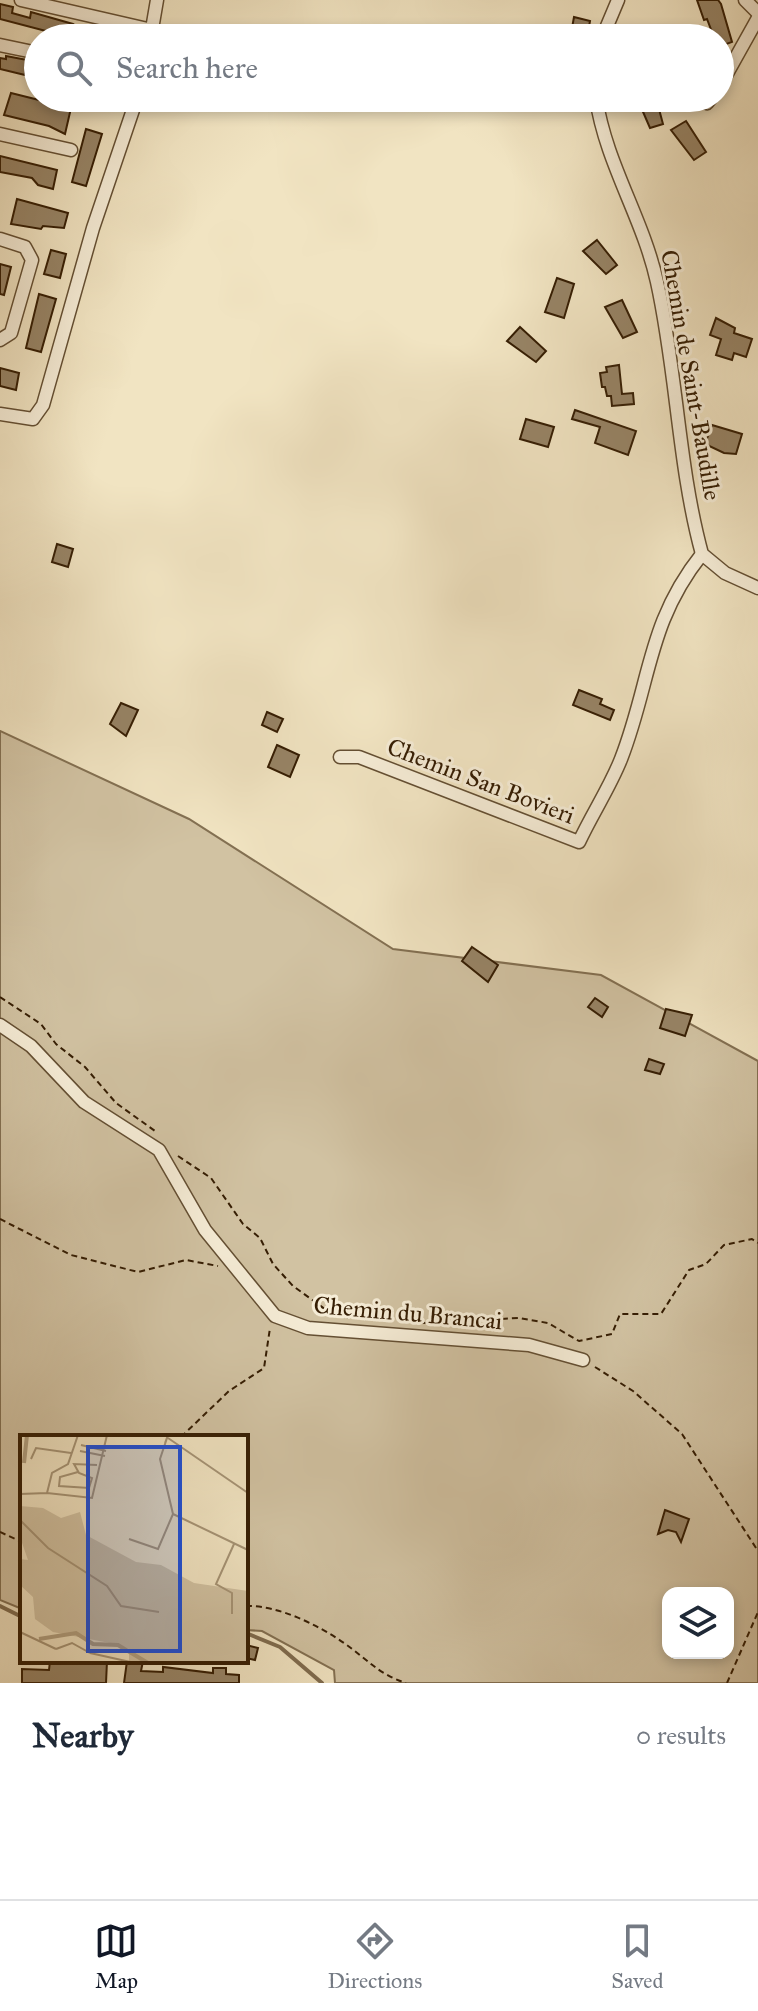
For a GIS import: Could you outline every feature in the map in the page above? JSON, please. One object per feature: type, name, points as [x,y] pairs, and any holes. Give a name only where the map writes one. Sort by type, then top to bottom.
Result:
[{"type":"street","points":[[21,0],[113,24]]},
{"type":"street","points":[[153,24],[157,0]]},
{"type":"street","points":[[608,24],[618,0]]},
{"type":"street","points":[[734,60],[758,16],[745,0]]},
{"type":"street","points":[[0,45],[24,50]]},
{"type":"street","points":[[0,414],[33,419],[43,405],[93,228],[132,112]]},
{"type":"street","name":"Chemin de Saint-Baudille","points":[[598,112],[601,134],[639,225],[657,282],[702,554]]},
{"type":"street","points":[[0,134],[71,150]]},
{"type":"street","points":[[0,239],[25,247],[32,260],[11,333],[0,340]]},
{"type":"street","points":[[702,554],[725,573],[758,588]]},
{"type":"street","name":"Chemin San Bovieri","points":[[340,757],[359,757],[579,842],[621,760],[660,624],[679,582],[702,554]]},
{"type":"street","points":[[0,1025],[31,1046],[84,1102],[159,1150],[205,1230],[275,1316]]},
{"type":"street","name":"Chemin du Brancai","points":[[275,1316],[308,1328],[529,1345],[583,1360]]},
{"type":"path","points":[[0,997],[41,1024],[56,1044],[85,1067],[116,1103],[138,1117],[161,1139]]},
{"type":"path","points":[[176,1153],[211,1178],[293,1286],[333,1315],[361,1320]]},
{"type":"path","points":[[0,1219],[71,1255],[138,1272],[186,1260],[238,1270]]},
{"type":"path","points":[[411,1325],[519,1318],[548,1323],[579,1341],[612,1334],[620,1314],[661,1314],[689,1270],[706,1264],[724,1245],[752,1239],[758,1243]]},
{"type":"path","points":[[183,1435],[229,1391],[264,1368],[269,1330],[275,1316]]},
{"type":"path","points":[[583,1360],[633,1391],[682,1434],[758,1551]]},
{"type":"path","points":[[0,1532],[20,1541]]},
{"type":"path","points":[[248,1606],[285,1614],[326,1632],[383,1675],[406,1683]]},
{"type":"path","points":[[727,1683],[758,1612]]},
{"type":"shaded area","points":[[0,731],[189,819],[393,949],[601,975],[758,1061],[758,1683],[335,1683],[334,1670],[262,1631],[248,1630],[248,1435],[20,1435],[20,1608],[0,1600]]},
{"type":"building","points":[[697,0],[718,0],[727,24],[709,24],[707,19],[704,20]]},
{"type":"building","points":[[0,4],[13,7],[12,13],[30,18],[31,12],[73,24],[24,25],[0,19]]},
{"type":"building","points":[[574,17],[590,21],[589,24],[573,24]]},
{"type":"building","points":[[6,56],[24,59],[24,75],[0,69],[0,58],[6,59]]},
{"type":"building","points":[[11,93],[24,96],[24,112],[70,112],[65,134],[49,126],[4,115]]},
{"type":"building","points":[[643,112],[660,112],[663,124],[650,128]]},
{"type":"building","points":[[686,121],[706,152],[694,160],[671,130]]},
{"type":"building","points":[[86,129],[102,134],[86,186],[72,182]]},
{"type":"building","points":[[0,156],[57,170],[53,189],[38,185],[32,178],[0,172]]},
{"type":"building","points":[[17,199],[68,213],[64,228],[43,226],[41,229],[11,224]]},
{"type":"building","points":[[597,240],[617,265],[606,274],[583,251]]},
{"type":"building","points":[[51,250],[66,254],[60,278],[44,274]]},
{"type":"building","points":[[0,264],[11,267],[4,295],[0,294]]},
{"type":"building","points":[[557,278],[574,284],[564,318],[545,312]]},
{"type":"building","points":[[39,294],[56,299],[41,352],[26,348]]},
{"type":"building","points":[[622,300],[637,332],[623,338],[605,307]]},
{"type":"building","points":[[716,318],[735,328],[734,333],[752,339],[746,357],[734,353],[732,360],[716,355],[721,339],[710,335]]},
{"type":"building","points":[[520,327],[546,351],[536,362],[507,341]]},
{"type":"building","points":[[619,365],[622,394],[633,393],[634,404],[612,406],[611,396],[607,396],[605,387],[602,387],[600,373],[607,372],[606,367]]},
{"type":"building","points":[[0,368],[19,373],[16,390],[0,386]]},
{"type":"building","points":[[575,410],[636,431],[628,455],[595,443],[600,427],[572,419]]},
{"type":"building","points":[[526,419],[554,427],[548,447],[520,439]]},
{"type":"building","points":[[712,425],[742,434],[736,454],[724,453],[705,444]]},
{"type":"building","points":[[57,544],[73,549],[68,567],[52,562]]},
{"type":"building","points":[[579,690],[602,699],[600,704],[614,710],[610,720],[573,705]]},
{"type":"building","points":[[121,703],[138,710],[126,736],[110,724]]},
{"type":"building","points":[[267,712],[283,719],[277,732],[262,725]]},
{"type":"building","points":[[277,745],[299,755],[290,777],[268,767]]},
{"type":"building","points":[[472,947],[498,965],[488,982],[462,961]]},
{"type":"building","points":[[595,998],[608,1007],[602,1017],[588,1007]]},
{"type":"building","points":[[666,1009],[692,1015],[685,1036],[660,1028]]},
{"type":"building","points":[[649,1059],[664,1064],[660,1074],[645,1070]]},
{"type":"building","points":[[665,1510],[689,1519],[681,1542],[676,1532],[668,1530],[658,1534]]},
{"type":"building","points":[[248,1646],[258,1648],[255,1660],[248,1658]]},
{"type":"building","points":[[50,1663],[107,1663],[106,1683],[22,1683],[22,1669],[49,1670]]},
{"type":"building","points":[[127,1663],[143,1663],[141,1671],[163,1672],[163,1667],[213,1673],[213,1668],[226,1668],[226,1674],[239,1675],[239,1683],[124,1683]]},
{"type":"waterway","points":[[0,1606],[20,1616]]},
{"type":"waterway","points":[[248,1634],[280,1647],[322,1683]]}]
